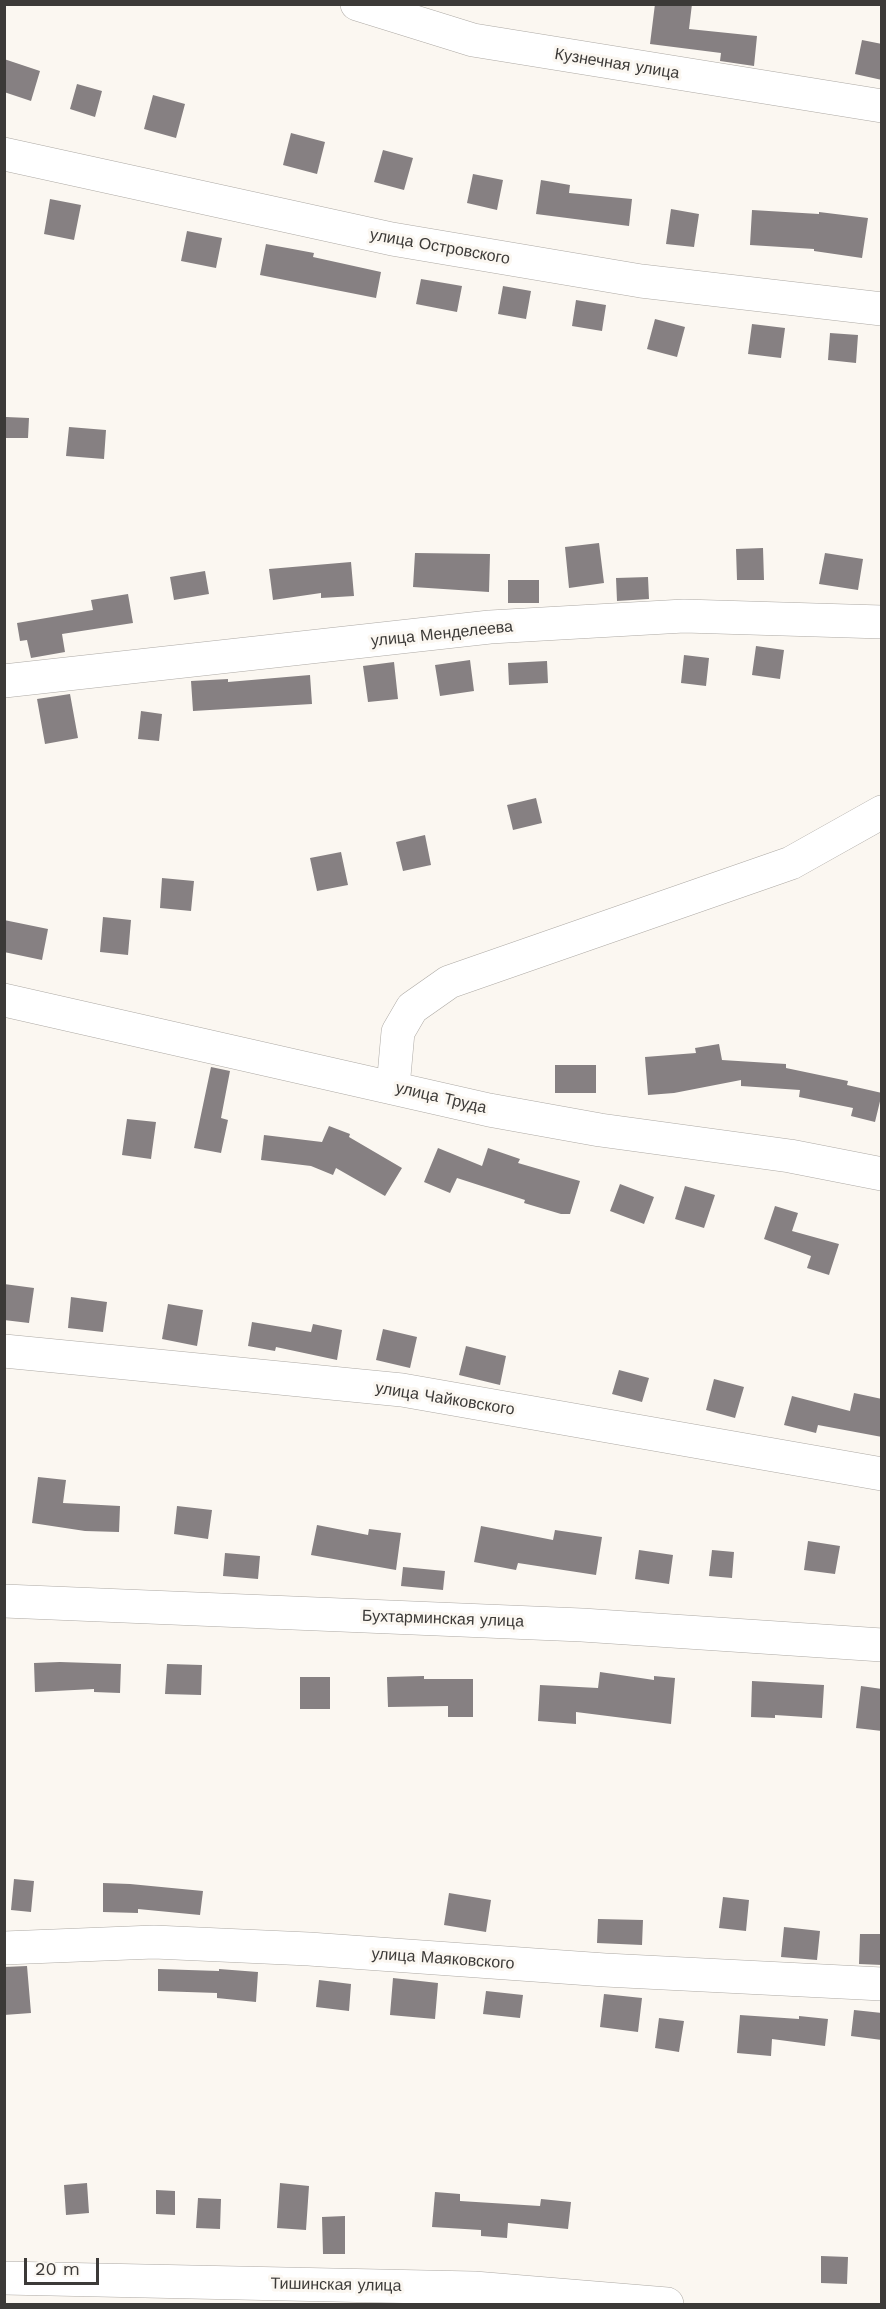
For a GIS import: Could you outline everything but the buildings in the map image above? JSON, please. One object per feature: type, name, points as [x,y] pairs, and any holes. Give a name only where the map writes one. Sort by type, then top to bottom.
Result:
[{"type":"street","name":"Кузнечная улица","points":[[357,4],[473,40],[882,106]]},
{"type":"street","name":"улица Островского","points":[[4,154],[393,240],[641,281],[882,309]]},
{"type":"street","name":"улица Менделеева","points":[[4,681],[490,627],[684,616],[882,622]]},
{"type":"street","points":[[393,1087],[398,1032],[412,1008],[449,982],[791,863],[882,812]]},
{"type":"street","name":"улица Труда","points":[[4,1000],[511,1114],[600,1130],[790,1156],[882,1174]]},
{"type":"street","name":"улица Чайковского","points":[[4,1351],[402,1390],[882,1474]]},
{"type":"street","name":"Бухтарминская улица","points":[[4,1601],[582,1625],[882,1645]]},
{"type":"street","name":"улица Маяковского","points":[[4,1948],[154,1941],[309,1949],[605,1970],[882,1984]]},
{"type":"street","name":"Тишинская улица","points":[[4,2278],[474,2288],[667,2304]]}]
